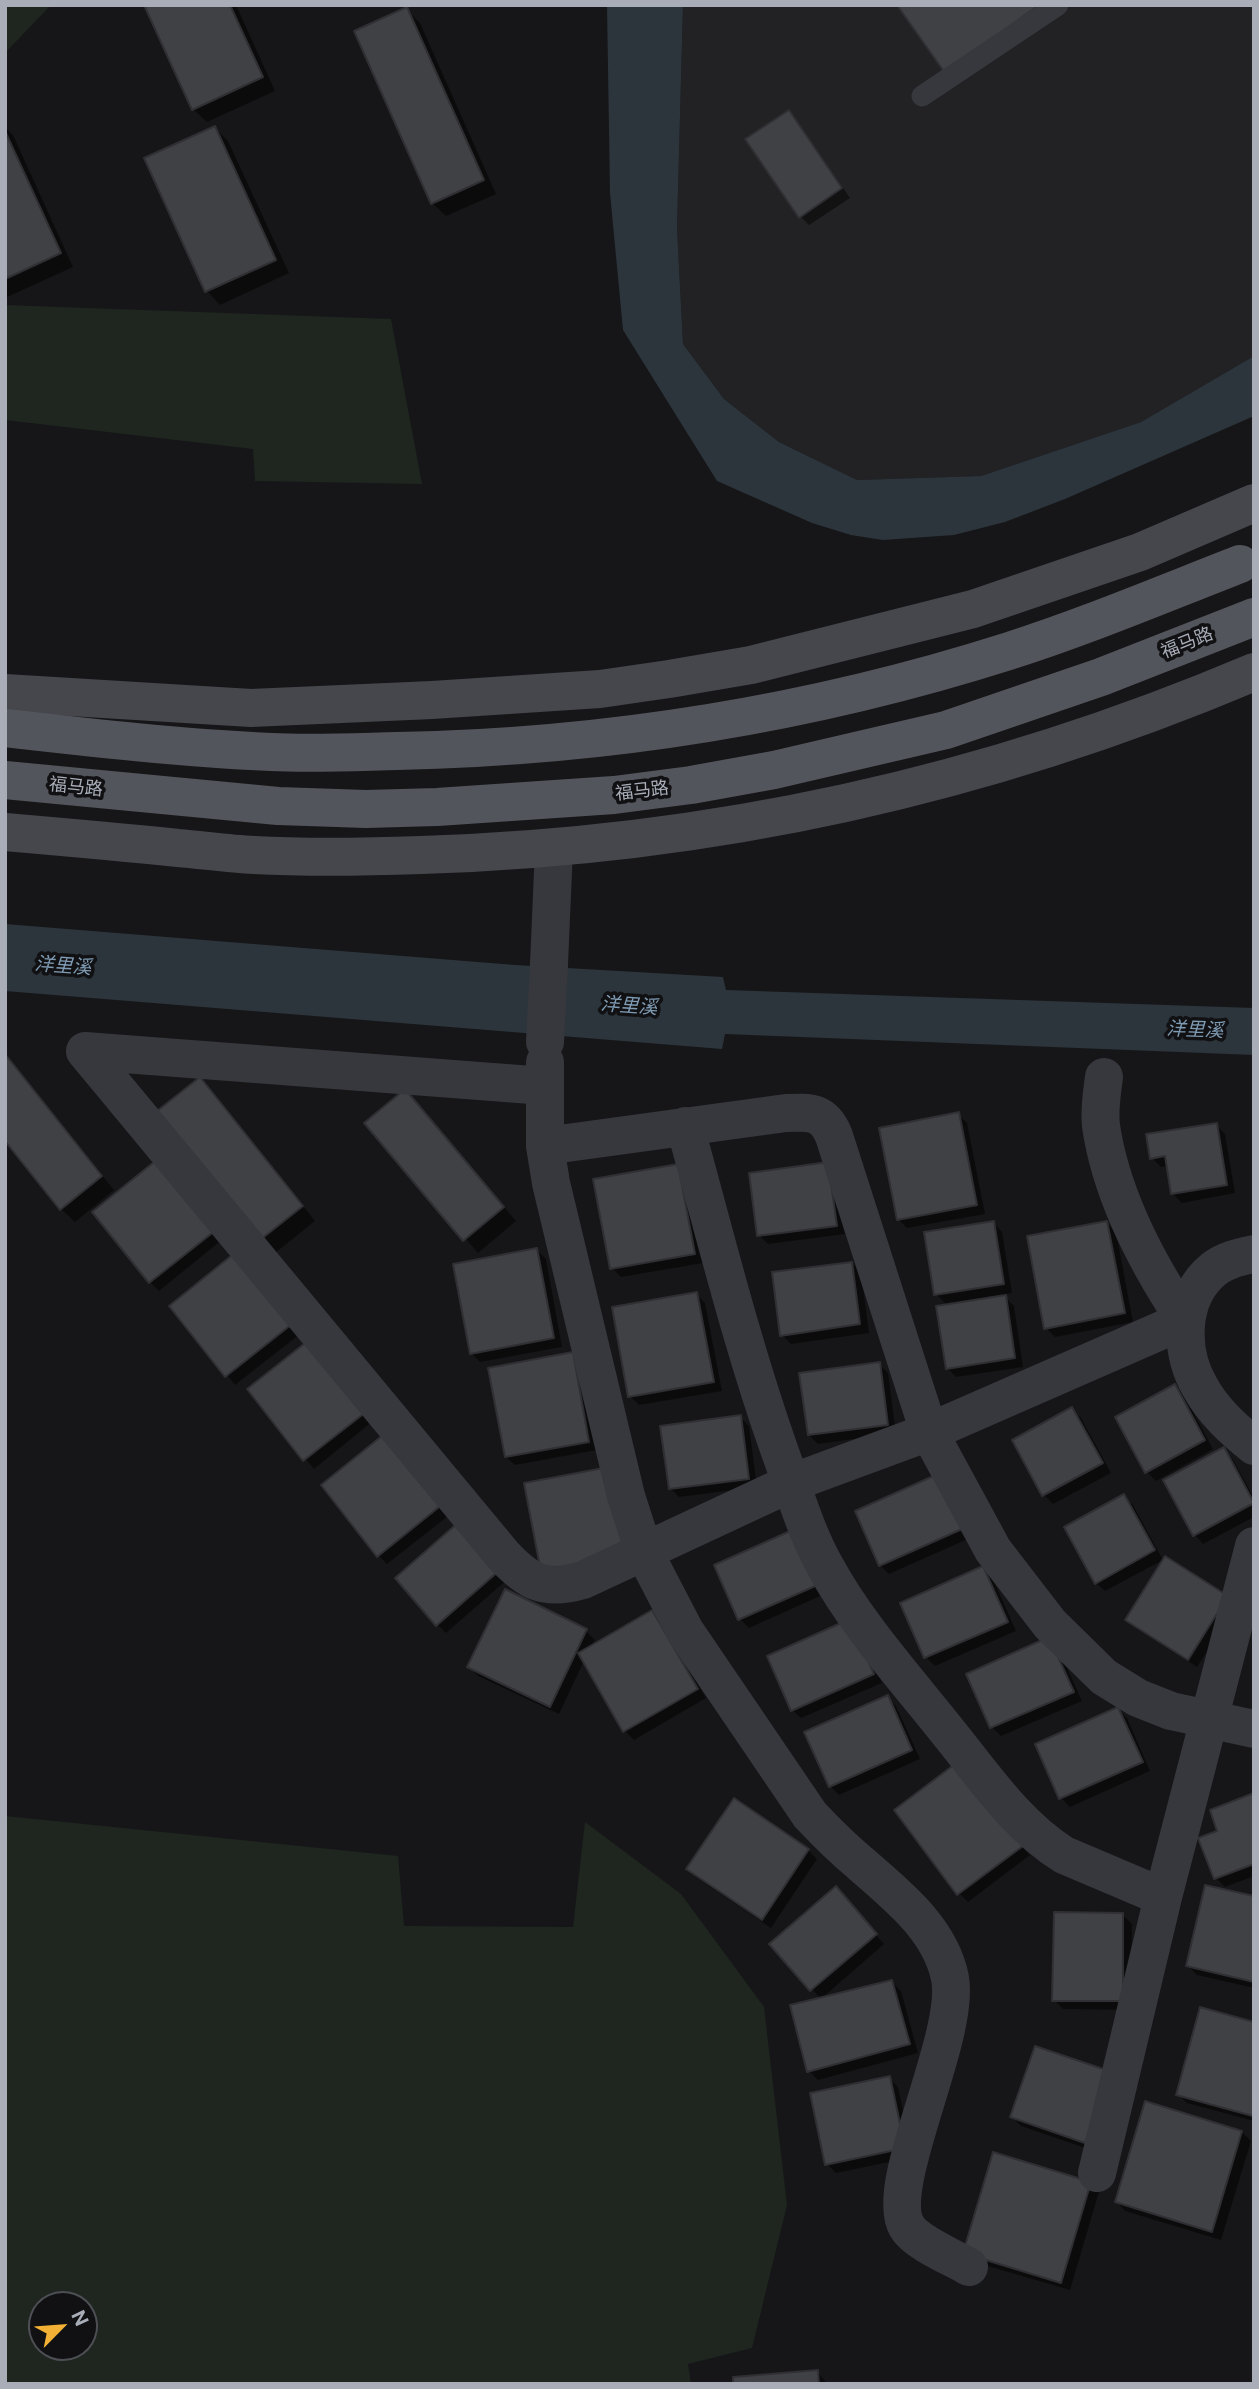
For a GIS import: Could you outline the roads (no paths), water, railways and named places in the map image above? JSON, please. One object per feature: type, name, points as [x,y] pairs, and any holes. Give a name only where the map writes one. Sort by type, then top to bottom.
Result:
[{"type":"main road","points":[[5,692],[251,708],[445,699],[600,688],[669,679],[751,665],[973,609],[1140,552],[1254,502]]},
{"type":"main road","points":[[5,728],[188,747],[286,752],[522,746],[683,727],[761,715],[970,663],[1081,627],[1240,564]]},
{"type":"main road","name":"福马路","points":[[5,780],[278,806],[366,809],[573,798],[678,787],[774,771],[946,730],[1101,677],[1254,617]]},
{"type":"main road","points":[[5,832],[253,855],[362,857],[484,853],[627,840],[774,818],[909,790],[1080,739],[1254,672]]},
{"type":"street","points":[[554,848],[545,1042],[545,1146],[551,1183],[626,1496],[644,1552],[685,1631],[810,1815],[834,1841],[905,1902],[934,1940],[944,1959],[950,1980],[946,2028],[908,2168],[900,2210],[914,2236],[969,2267]]},
{"type":"street","points":[[545,1086],[85,1051],[521,1575],[537,1583],[554,1586],[583,1580],[791,1482],[929,1432],[1185,1320],[1201,1282],[1215,1268],[1235,1258],[1254,1254]]},
{"type":"street","points":[[1104,1077],[1100,1104],[1101,1124],[1108,1156],[1130,1221],[1150,1265],[1185,1320],[1191,1368],[1200,1387],[1218,1414],[1254,1446]]},
{"type":"street","points":[[545,1146],[786,1113],[806,1112],[820,1116],[829,1123],[929,1432],[993,1550],[1028,1598],[1076,1652],[1104,1677],[1138,1698],[1171,1711],[1254,1729]]},
{"type":"street","points":[[685,1126],[751,1368],[812,1539],[837,1588],[905,1679],[1017,1815],[1049,1846],[1163,1897]]},
{"type":"street","points":[[1097,2173],[1163,1897],[1254,1546]]},
{"type":"lane","points":[[922,96],[1058,5]]},
{"type":"water","points":[[607,5],[683,5],[677,228],[683,344],[724,399],[779,442],[857,480],[981,476],[1141,422],[1254,356],[1254,416],[1065,499],[1005,522],[954,535],[883,540],[851,535],[812,523],[717,481],[623,330],[610,193]]},
{"type":"water","name":"洋里溪","points":[[5,924],[515,965],[723,977],[726,990],[1254,1008],[1254,1055],[725,1034],[722,1049],[5,991]]}]
